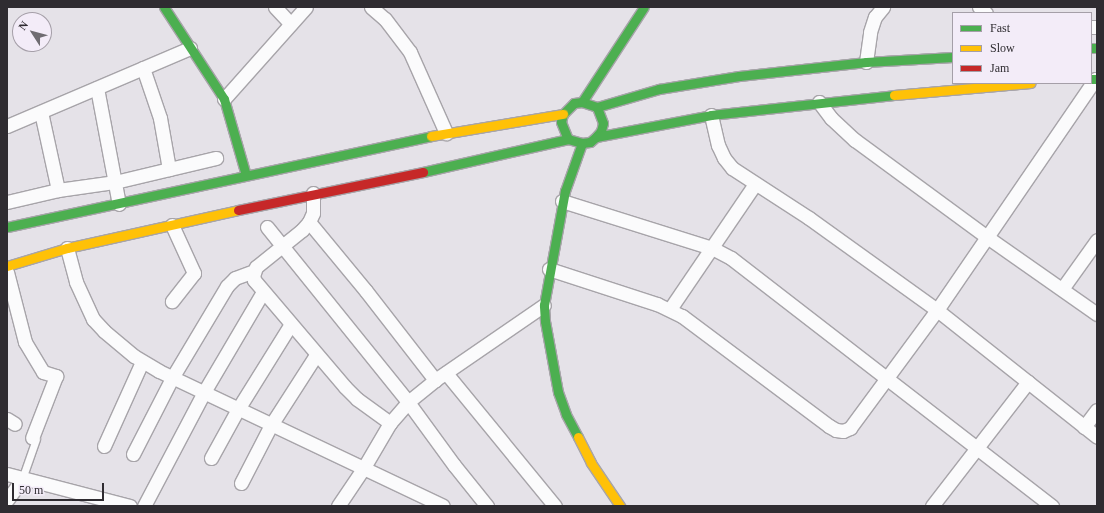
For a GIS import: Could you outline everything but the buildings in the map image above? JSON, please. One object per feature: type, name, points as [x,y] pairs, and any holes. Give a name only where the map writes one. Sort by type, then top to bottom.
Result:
[{"type":"main road","points":[[164,7],[224,99],[246,175]]},
{"type":"main road","points":[[582,102],[599,79],[644,7]]},
{"type":"main road","points":[[568,139],[561,122],[563,114],[571,105],[582,102],[597,107],[659,89],[739,76],[866,62],[952,57]]},
{"type":"main road","points":[[596,137],[711,115],[819,102],[1014,84]]},
{"type":"main road","points":[[7,266],[67,248],[313,193],[442,168],[568,139],[582,143],[590,142],[601,131],[603,123],[602,115],[597,107]]},
{"type":"main road","points":[[7,227],[446,133],[563,114]]},
{"type":"main road","points":[[582,143],[562,201],[549,269],[544,305],[558,392],[566,414],[591,463],[619,506]]},
{"type":"street","points":[[275,7],[291,24]]},
{"type":"street","points":[[224,99],[306,7]]},
{"type":"street","points":[[371,7],[385,19],[410,52],[446,133]]},
{"type":"street","points":[[866,62],[870,32],[876,17],[883,7]]},
{"type":"street","points":[[7,126],[190,48]]},
{"type":"street","points":[[143,68],[160,118],[169,169]]},
{"type":"street","points":[[549,269],[670,309],[698,327],[836,430],[843,431],[850,428],[937,310],[1091,84]]},
{"type":"street","points":[[97,88],[118,204]]},
{"type":"street","points":[[819,102],[843,130],[987,237],[1097,314]]},
{"type":"street","points":[[41,112],[58,190]]},
{"type":"street","points":[[711,115],[724,158],[732,168],[809,218],[937,310],[1097,437]]},
{"type":"street","points":[[7,202],[58,190],[114,182],[216,158]]},
{"type":"street","points":[[670,309],[756,184]]},
{"type":"street","points":[[313,193],[313,213],[310,222],[282,247],[256,267],[254,271],[254,280],[316,355],[353,395],[390,423]]},
{"type":"street","points":[[562,201],[712,248],[731,258],[1052,506]]},
{"type":"street","points":[[310,222],[366,291],[555,506]]},
{"type":"street","points":[[172,225],[194,273],[172,301]]},
{"type":"street","points":[[267,227],[408,402],[454,465],[487,506]]},
{"type":"street","points":[[1062,289],[1097,240]]},
{"type":"street","points":[[67,248],[76,282],[93,319],[120,345],[142,362],[172,378],[443,506]]},
{"type":"street","points":[[133,454],[172,378],[227,286],[235,278],[254,271]]},
{"type":"street","points":[[7,272],[25,342],[43,372],[56,376],[34,438]]},
{"type":"street","points":[[144,506],[204,392],[263,292]]},
{"type":"street","points":[[342,505],[390,423],[408,402],[544,305]]},
{"type":"street","points":[[211,458],[238,409],[290,324]]},
{"type":"street","points":[[241,483],[271,425],[316,355]]},
{"type":"street","points":[[104,446],[142,362]]},
{"type":"street","points":[[932,506],[976,447],[1028,382]]},
{"type":"street","points":[[1084,427],[1097,410]]},
{"type":"street","points":[[7,474],[96,502],[130,506]]},
{"type":"street","points":[[7,500],[22,479]]},
{"type":"lane","points":[[22,479],[34,438]]},
{"type":"traffic: fast","points":[[164,7],[224,99],[246,175]]},
{"type":"traffic: fast","points":[[582,102],[644,7]]},
{"type":"traffic: fast","points":[[1092,48],[1097,48]]},
{"type":"traffic: fast","points":[[597,107],[659,89],[739,76],[866,62],[952,57]]},
{"type":"traffic: fast","points":[[1092,79],[1097,79]]},
{"type":"traffic: fast","points":[[596,137],[601,131],[603,123],[597,107],[582,102],[574,103],[563,114],[561,122],[568,139],[582,143],[590,142],[596,137],[711,115],[894,95]]},
{"type":"traffic: fast","points":[[7,227],[431,136]]},
{"type":"traffic: fast","points":[[423,172],[568,139]]},
{"type":"traffic: fast","points":[[578,437],[566,414],[558,392],[545,321],[544,305],[565,191],[582,143]]},
{"type":"traffic: slow","points":[[894,95],[1019,84]]},
{"type":"traffic: slow","points":[[431,136],[563,114]]},
{"type":"traffic: slow","points":[[7,266],[67,248],[238,210]]},
{"type":"traffic: slow","points":[[578,437],[591,463],[620,506]]},
{"type":"traffic: jam","points":[[238,210],[423,172]]}]
